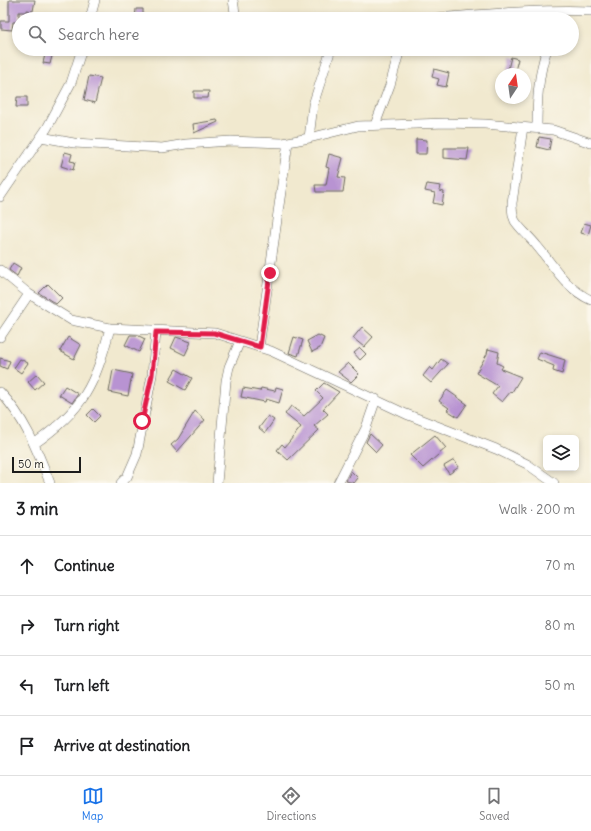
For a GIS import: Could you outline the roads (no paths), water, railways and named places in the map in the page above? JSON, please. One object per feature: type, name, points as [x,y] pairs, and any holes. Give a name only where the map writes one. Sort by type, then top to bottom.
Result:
[{"type":"street","points":[[92,12],[95,0]]},
{"type":"street","points":[[233,0],[235,12]]},
{"type":"street","points":[[558,0],[558,12]]},
{"type":"street","points":[[574,12],[591,11]]},
{"type":"street","points":[[502,12],[536,12]]},
{"type":"street","points":[[0,197],[41,137],[71,83],[80,56]]},
{"type":"street","points":[[309,138],[313,105],[329,56]]},
{"type":"street","points":[[375,125],[390,85],[398,56]]},
{"type":"street","points":[[537,129],[538,87],[545,56]]},
{"type":"street","points":[[41,137],[74,143],[162,148],[186,144],[231,141],[262,143],[288,142],[346,128],[375,125],[446,123],[553,130],[591,143]]},
{"type":"street","points":[[523,127],[512,203],[512,212],[515,220],[565,283],[577,293],[591,300]]},
{"type":"street","points":[[260,347],[288,142]]},
{"type":"street","points":[[0,270],[29,294],[72,320],[110,328],[156,332],[214,333],[260,347],[406,414],[496,449],[527,464],[554,483]]},
{"type":"street","points":[[0,337],[29,294]]},
{"type":"street","points":[[34,444],[64,422],[83,399],[94,379],[110,328]]},
{"type":"street","points":[[121,483],[127,478],[137,454],[152,375],[156,332]]},
{"type":"street","points":[[217,483],[226,381],[233,355],[240,341]]},
{"type":"street","points":[[0,392],[14,407],[34,444],[50,483]]},
{"type":"street","points":[[338,483],[366,428],[376,399]]}]
